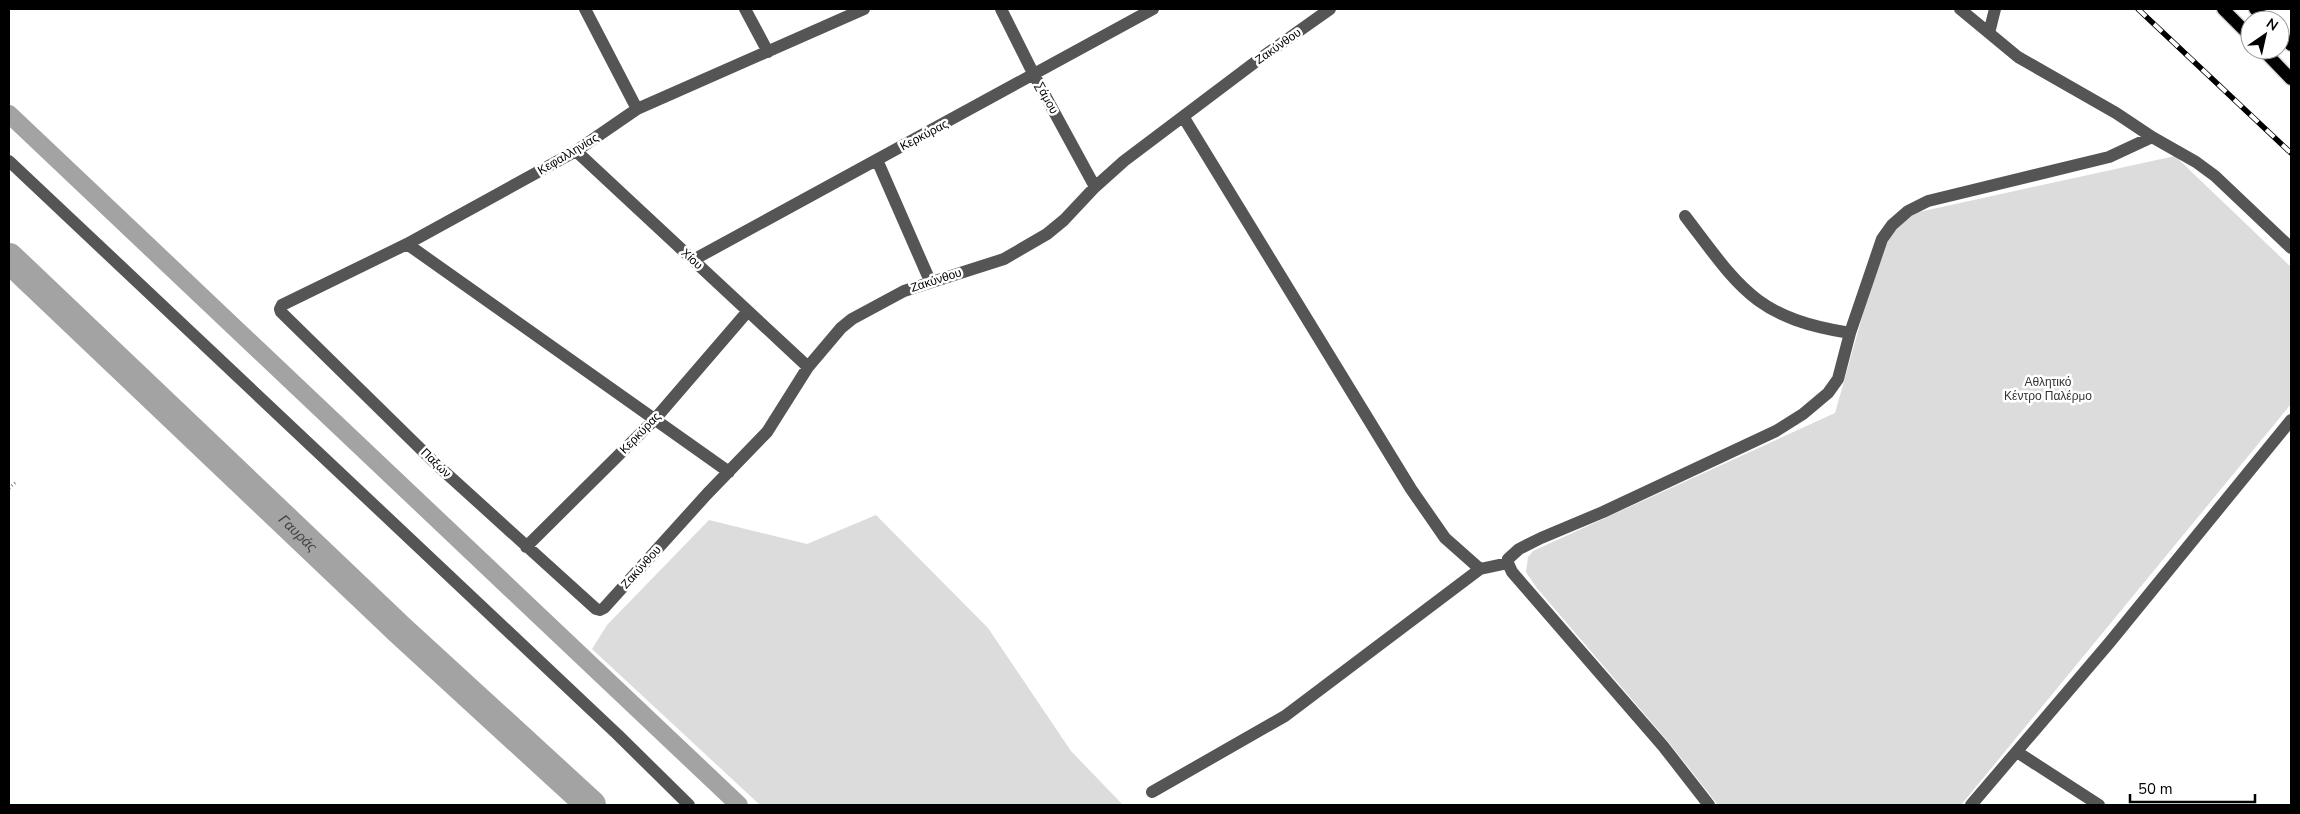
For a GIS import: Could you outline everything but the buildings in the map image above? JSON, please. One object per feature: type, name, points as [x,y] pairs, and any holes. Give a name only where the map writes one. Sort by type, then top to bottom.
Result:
[{"type":"main road","points":[[2223,9],[2240,26]]},
{"type":"main road","points":[[2273,60],[2291,79]]},
{"type":"street","points":[[585,9],[637,109]]},
{"type":"street","points":[[745,9],[768,52]]},
{"type":"street","name":"Κεφαλληνίας","points":[[281,312],[282,305],[407,244],[576,151],[637,109],[864,9]]},
{"type":"street","name":"Σάμου","points":[[1001,9],[1034,75],[1095,187]]},
{"type":"street","name":"Κερκύρας","points":[[693,260],[1153,9]]},
{"type":"street","name":"Ζακύνθου","points":[[596,609],[604,608],[775,422],[808,367],[832,338],[852,319],[883,301],[930,281],[997,261],[1054,230],[1095,187],[1124,161],[1184,118],[1258,60],[1330,9]]},
{"type":"street","points":[[1960,9],[2018,58],[2116,113],[2152,137],[2196,162],[2291,248]]},
{"type":"street","points":[[1988,33],[1995,9]]},
{"type":"street","points":[[1184,118],[1411,489],[1445,538],[1480,569]]},
{"type":"street","points":[[1709,805],[1657,739],[1512,572],[1508,563],[1511,555],[1524,547],[1767,435],[1803,414],[1828,393],[1838,379],[1850,333],[1882,238],[1892,225],[1908,211],[1928,201],[2110,157],[2152,137]]},
{"type":"street","name":"Χίου","points":[[576,151],[808,367]]},
{"type":"street","points":[[877,160],[930,281]]},
{"type":"street","points":[[9,161],[610,728],[689,805]]},
{"type":"street","points":[[1685,216],[1738,284],[1752,298],[1778,314],[1795,321],[1821,329],[1850,333]]},
{"type":"street","points":[[407,244],[729,472]]},
{"type":"street","name":"Κερκύρας","points":[[526,547],[655,419],[748,311]]},
{"type":"street","name":"Παξών","points":[[281,312],[436,464],[596,609]]},
{"type":"street","points":[[1971,805],[2291,420]]},
{"type":"street","points":[[1152,792],[1285,716],[1480,569],[1508,563]]},
{"type":"street","points":[[2017,752],[2099,805]]},
{"type":"path","points":[[9,488],[16,482]]},
{"type":"green space","name":"Αθλητικό Κέντρο Παλέρμο","points":[[2175,156],[2291,267],[2291,404],[1961,805],[1718,805],[1670,744],[1536,587],[1526,572],[1528,557],[1533,551],[1835,413],[1881,250],[1897,228],[1913,215],[1919,212]]},
{"type":"green space","points":[[876,515],[988,628],[1071,751],[1123,805],[760,805],[592,649],[607,625],[709,520],[807,544]]},
{"type":"waterway","points":[[9,114],[739,805]]},
{"type":"waterway","name":"Γαυράς","points":[[9,258],[400,630],[591,805]]},
{"type":"railway","points":[[2138,9],[2291,153]]}]
